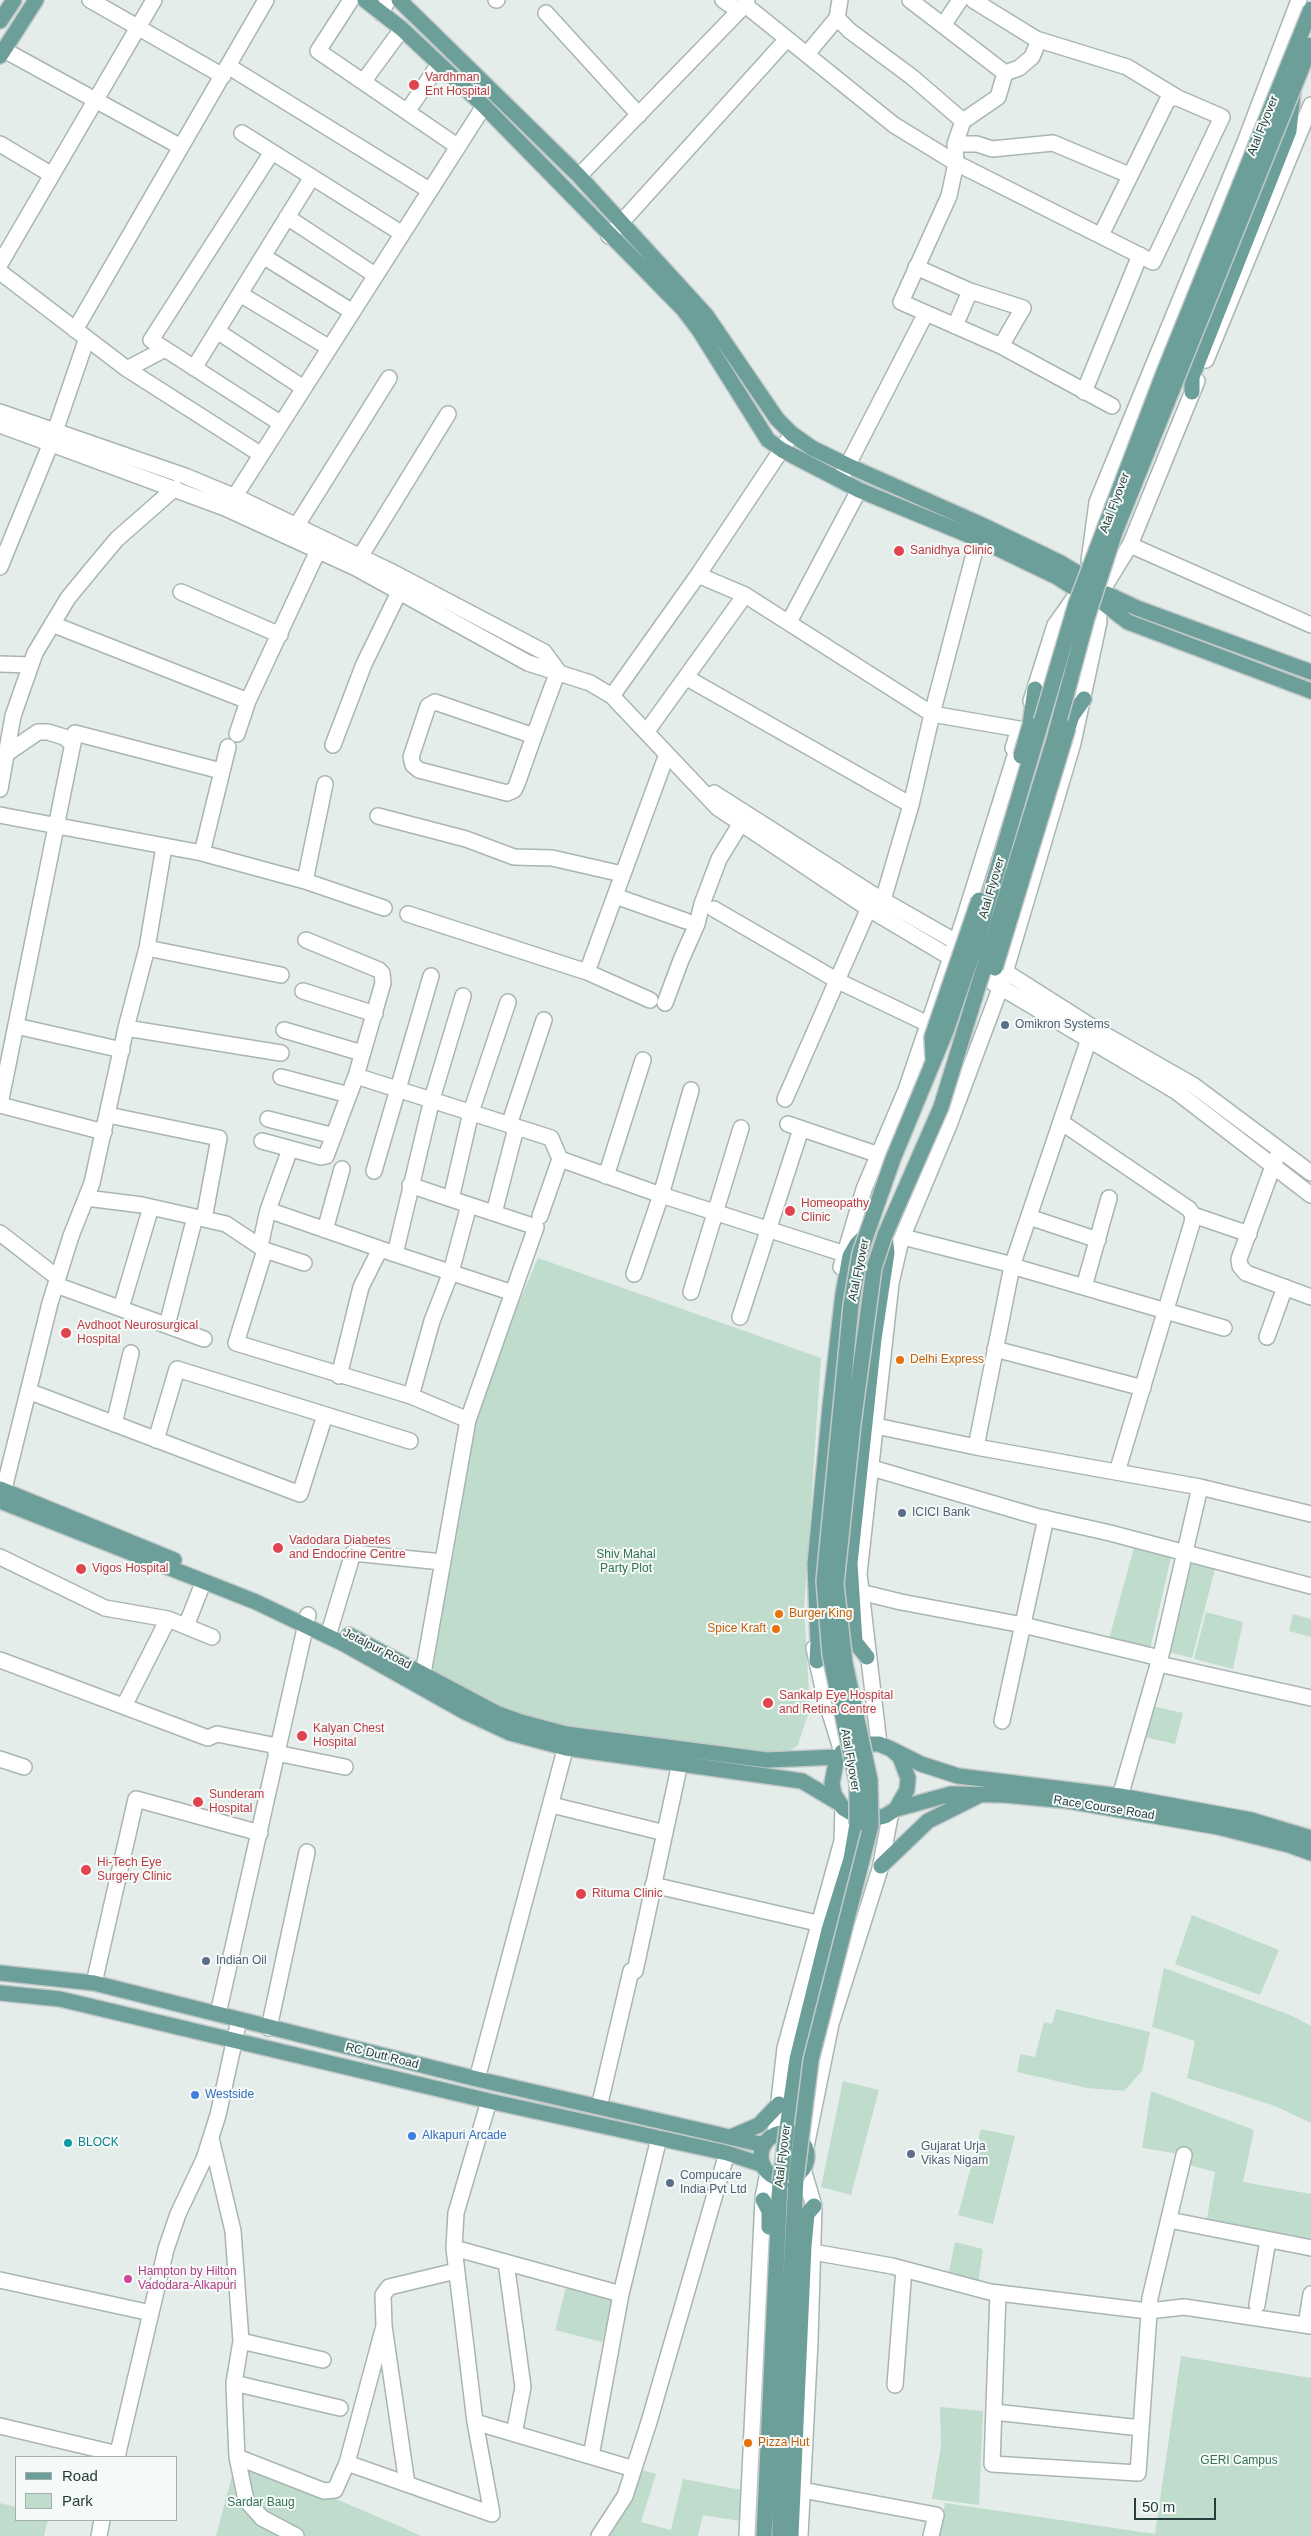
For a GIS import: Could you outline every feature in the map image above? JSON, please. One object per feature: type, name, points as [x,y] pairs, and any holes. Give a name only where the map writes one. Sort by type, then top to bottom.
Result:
[{"type":"main road","points":[[0,21],[14,0]]},
{"type":"main road","points":[[2,53],[36,0]]},
{"type":"main road","points":[[365,0],[384,6],[399,27],[484,106],[694,323],[762,431],[782,450],[859,490],[978,539],[1057,577],[1081,585],[1099,577],[1103,596],[1128,622],[1311,691]]},
{"type":"main road","points":[[405,2],[579,176],[706,315],[777,419],[792,434],[812,448],[847,465],[982,525],[1059,562],[1081,585],[1084,603],[1103,596],[1311,672]]},
{"type":"main road","name":"Atal Flyover","points":[[764,2536],[779,2184],[797,2059],[829,1930],[851,1859],[857,1824],[856,1784],[830,1655],[824,1581],[851,1305],[860,1254],[892,1159],[933,1061],[974,949],[1076,604],[1166,366],[1311,9]]},
{"type":"main road","name":"Atal Flyover","points":[[780,2536],[780,2479],[791,2251],[800,2136],[811,2060],[871,1825],[870,1780],[845,1663],[836,1584],[868,1304],[874,1268],[885,1235],[924,1148],[956,1061],[1054,740],[1087,618],[1110,548],[1311,45]]},
{"type":"main road","points":[[1192,385],[1289,131],[1293,92]]},
{"type":"main road","points":[[933,1061],[932,1037],[989,872],[1030,725],[1035,689]]},
{"type":"main road","points":[[956,1061],[966,1051],[988,988],[1072,716],[1084,700]]},
{"type":"main road","points":[[817,1661],[815,1564],[843,1294],[850,1256],[856,1244],[867,1234]]},
{"type":"main road","points":[[867,1657],[855,1642],[850,1563],[874,1339],[887,1252],[885,1235]]},
{"type":"main road","name":"Jetalpur Road","points":[[1,1495],[203,1583],[307,1620]]},
{"type":"main road","name":"Jetalpur Road","points":[[1,1495],[307,1620],[423,1679],[495,1727],[680,1763],[764,1767]]},
{"type":"main road","name":"Jetalpur Road","points":[[568,1741],[764,1767]]},
{"type":"main road","points":[[867,1744],[885,1747],[902,1762],[908,1778],[907,1790],[894,1811],[872,1819],[860,1818],[802,1781],[764,1767],[840,1755],[867,1744]]},
{"type":"main road","name":"Race Course Road","points":[[885,1747],[921,1764],[958,1776],[1003,1782],[1118,1803],[1251,1820],[1311,1838]]},
{"type":"main road","points":[[840,1755],[832,1783],[842,1806]]},
{"type":"main road","name":"Race Course Road","points":[[894,1811],[951,1794],[981,1794],[1118,1803],[1289,1845],[1311,1853]]},
{"type":"main road","points":[[881,1866],[928,1821],[981,1794]]},
{"type":"main road","name":"RC Dutt Road","points":[[0,1973],[94,1983],[477,2079],[731,2137],[770,2140]]},
{"type":"main road","name":"RC Dutt Road","points":[[0,1993],[60,1999],[489,2101],[727,2153],[766,2168]]},
{"type":"main road","points":[[731,2137],[760,2125],[779,2104]]},
{"type":"main road","points":[[790,2134],[796,2137],[806,2148],[806,2162],[803,2169],[792,2178],[785,2179],[778,2178],[766,2168],[761,2155],[770,2140],[790,2134]]},
{"type":"main road","points":[[754,2536],[769,2220],[769,2211],[763,2200]]},
{"type":"main road","points":[[791,2536],[807,2214],[814,2206]]},
{"type":"street","points":[[90,0],[225,71],[429,190]]},
{"type":"street","points":[[0,264],[154,0]]},
{"type":"street","points":[[0,567],[52,437],[81,334],[181,147],[266,0]]},
{"type":"street","points":[[351,0],[318,51],[457,146]]},
{"type":"street","points":[[723,0],[743,5],[894,125],[956,163],[1154,262],[1222,117],[1178,98],[1127,67],[1039,40],[973,0]]},
{"type":"street","points":[[806,54],[837,18],[840,0]]},
{"type":"street","points":[[910,0],[944,24],[1005,73]]},
{"type":"street","points":[[944,24],[960,0]]},
{"type":"street","points":[[955,941],[1055,625],[1081,585],[1097,502],[1245,142],[1299,0]]},
{"type":"street","points":[[363,82],[399,27],[405,2]]},
{"type":"street","points":[[579,176],[743,5]]},
{"type":"street","points":[[546,13],[639,114]]},
{"type":"street","points":[[837,18],[850,31],[912,77],[963,121]]},
{"type":"street","points":[[609,236],[787,39]]},
{"type":"street","points":[[1005,73],[1018,68],[1032,57],[1039,40]]},
{"type":"street","points":[[2,53],[96,100],[181,147]]},
{"type":"street","points":[[407,112],[439,64]]},
{"type":"street","points":[[1005,73],[998,97],[963,121],[955,144],[956,163],[949,196],[900,302],[1000,346],[1112,406]]},
{"type":"street","points":[[1101,234],[1167,101],[1172,98],[1178,98]]},
{"type":"street","points":[[885,1747],[867,1657],[859,1574],[891,1283],[903,1237],[949,1125],[1003,979],[1074,743],[1103,596],[1130,545],[1192,385],[1311,105]]},
{"type":"street","points":[[235,496],[302,387],[484,106]]},
{"type":"street","points":[[242,134],[401,233]]},
{"type":"street","points":[[955,144],[977,144],[992,149],[1053,143],[1129,175]]},
{"type":"street","points":[[0,144],[52,175]]},
{"type":"street","points":[[272,152],[152,340],[280,423]]},
{"type":"street","points":[[194,368],[312,177]]},
{"type":"street","points":[[287,217],[375,275]]},
{"type":"street","points":[[1084,392],[1140,255]]},
{"type":"street","points":[[263,256],[351,311]]},
{"type":"street","points":[[916,267],[970,291],[1023,308],[1000,346]]},
{"type":"street","points":[[0,272],[127,369],[260,454]]},
{"type":"street","points":[[955,326],[970,291]]},
{"type":"street","points":[[240,294],[328,347]]},
{"type":"street","points":[[840,480],[926,313]]},
{"type":"street","points":[[217,331],[302,387]]},
{"type":"street","points":[[127,369],[165,349]]},
{"type":"street","points":[[297,525],[389,378]]},
{"type":"street","points":[[0,412],[52,437],[175,488],[360,557],[403,586],[528,662],[558,671],[590,684],[612,696],[715,805],[741,823],[876,901],[955,941],[1003,979],[1091,1033],[1185,1098],[1311,1195]]},
{"type":"street","points":[[360,557],[448,414]]},
{"type":"street","points":[[0,426],[52,437],[152,464],[235,496],[297,525],[321,544],[403,586]]},
{"type":"street","points":[[612,696],[698,575],[792,434]]},
{"type":"street","points":[[0,789],[13,716],[36,653],[52,624],[68,598],[117,539],[175,488]]},
{"type":"street","points":[[789,622],[859,490]]},
{"type":"street","points":[[785,1099],[876,901],[911,805],[932,714],[978,539]]},
{"type":"street","points":[[202,853],[221,771],[248,701],[321,544]]},
{"type":"street","points":[[1130,545],[1311,625]]},
{"type":"street","points":[[698,575],[745,595],[932,714],[1019,728],[951,957],[906,1090],[864,1189],[844,1254],[835,1302],[811,1536],[810,1620],[825,1698],[840,1755]]},
{"type":"street","points":[[333,746],[364,664],[403,586]]},
{"type":"street","points":[[181,592],[280,635]]},
{"type":"street","points":[[647,731],[745,595]]},
{"type":"street","points":[[52,624],[248,701]]},
{"type":"street","points":[[0,664],[31,665]]},
{"type":"street","points":[[534,736],[435,702],[428,706],[411,757],[413,765],[419,770],[507,793],[517,784],[558,671]]},
{"type":"street","points":[[687,678],[911,805]]},
{"type":"street","points":[[6,754],[38,732],[48,732],[64,737],[73,744]]},
{"type":"street","points":[[104,1132],[0,1105],[75,733],[221,771]]},
{"type":"street","points":[[587,972],[667,754]]},
{"type":"street","points":[[695,782],[876,901],[951,957],[1003,979]]},
{"type":"street","points":[[305,881],[325,784]]},
{"type":"street","points":[[0,815],[202,853],[305,881],[384,908]]},
{"type":"street","points":[[378,816],[466,839],[514,857],[552,858],[622,874]]},
{"type":"street","points":[[408,914],[587,972],[658,1002],[697,924],[702,904],[719,859],[741,823]]},
{"type":"street","points":[[1,1495],[57,1281],[92,1183],[126,1028],[147,948],[164,847]]},
{"type":"street","points":[[616,896],[686,921]]},
{"type":"street","points":[[714,909],[838,981],[928,1024]]},
{"type":"street","points":[[262,1141],[324,1157],[334,1136],[356,1076],[384,978],[378,970],[306,940]]},
{"type":"street","points":[[147,948],[281,975]]},
{"type":"street","points":[[374,1171],[431,976]]},
{"type":"street","points":[[303,991],[375,1014]]},
{"type":"street","points":[[339,1376],[361,1287],[388,1251],[410,1185],[432,1099],[463,996]]},
{"type":"street","points":[[451,1199],[472,1112],[508,1002]]},
{"type":"street","points":[[494,1213],[512,1126],[544,1020]]},
{"type":"street","points":[[16,1026],[122,1050]]},
{"type":"street","points":[[126,1028],[282,1053]]},
{"type":"street","points":[[284,1030],[362,1053]]},
{"type":"street","points":[[976,1447],[994,1348],[1012,1266],[1091,1033]]},
{"type":"street","points":[[1091,1033],[1194,1085],[1311,1173]]},
{"type":"street","points":[[606,1176],[643,1060]]},
{"type":"street","points":[[281,1076],[349,1095]]},
{"type":"street","points":[[356,1076],[552,1138],[560,1159],[540,1216]]},
{"type":"street","points":[[634,1274],[661,1195],[692,1090]]},
{"type":"street","points":[[108,1115],[219,1138],[200,1218],[167,1325]]},
{"type":"street","points":[[268,1119],[334,1136]]},
{"type":"street","points":[[1061,1122],[1189,1208],[1193,1215],[1249,1234]]},
{"type":"street","points":[[740,1317],[770,1229],[795,1126],[879,1155]]},
{"type":"street","points":[[691,1292],[741,1128]]},
{"type":"street","points":[[290,1149],[268,1210],[263,1248],[236,1343],[339,1376],[411,1396],[468,1420]]},
{"type":"street","points":[[1279,1149],[1239,1259],[1242,1270],[1311,1297]]},
{"type":"street","points":[[560,1159],[661,1195],[844,1254]]},
{"type":"street","points":[[325,1230],[342,1169]]},
{"type":"street","points":[[410,1185],[536,1227],[468,1420],[423,1679]]},
{"type":"street","points":[[86,1198],[151,1207],[226,1224],[263,1248],[304,1263]]},
{"type":"street","points":[[1084,1287],[1109,1198]]},
{"type":"street","points":[[411,1396],[432,1321],[451,1272],[469,1205]]},
{"type":"street","points":[[121,1308],[151,1207]]},
{"type":"street","points":[[268,1210],[513,1293]]},
{"type":"street","points":[[1117,1472],[1193,1215]]},
{"type":"street","points":[[1029,1217],[1098,1240]]},
{"type":"street","points":[[0,1233],[57,1281],[121,1308],[204,1338]]},
{"type":"street","points":[[903,1237],[1012,1266],[1224,1328]]},
{"type":"street","points":[[1267,1337],[1285,1287]]},
{"type":"street","points":[[994,1348],[1143,1388]]},
{"type":"street","points":[[114,1424],[131,1352]]},
{"type":"street","points":[[156,1440],[177,1369],[410,1441]]},
{"type":"street","points":[[28,1391],[300,1494],[325,1414]]},
{"type":"street","points":[[876,1426],[976,1447],[1200,1487],[1311,1514]]},
{"type":"street","points":[[872,1468],[1046,1518],[1311,1586]]},
{"type":"street","points":[[1118,1803],[1159,1661],[1200,1487]]},
{"type":"street","points":[[1002,1720],[1046,1518]]},
{"type":"street","points":[[330,1631],[353,1553],[442,1562]]},
{"type":"street","points":[[0,1557],[105,1608],[168,1619],[212,1637]]},
{"type":"street","points":[[186,1626],[203,1583]]},
{"type":"street","points":[[860,1592],[901,1602],[1023,1625],[1311,1698]]},
{"type":"street","points":[[124,1706],[168,1619]]},
{"type":"street","points":[[218,2014],[307,1620]]},
{"type":"street","points":[[0,1660],[208,1738],[218,1734],[345,1767]]},
{"type":"street","points":[[477,2079],[568,1741]]},
{"type":"street","points":[[0,1759],[24,1767]]},
{"type":"street","points":[[599,2106],[654,1885],[680,1763]]},
{"type":"street","points":[[94,1983],[136,1799],[260,1833]]},
{"type":"street","points":[[552,1805],[665,1833]]},
{"type":"street","points":[[770,2140],[779,2104],[785,2048],[842,1840],[842,1806]]},
{"type":"street","points":[[806,2148],[831,2024],[881,1866],[894,1811]]},
{"type":"street","points":[[269,2028],[307,1852]]},
{"type":"street","points":[[654,1885],[817,1923]]},
{"type":"street","points":[[0,2426],[118,2456],[166,2249],[178,2214],[204,2159],[211,2138],[218,2115],[239,2020]]},
{"type":"street","points":[[346,2463],[492,2514],[475,2422],[454,2248],[456,2213],[489,2101]]},
{"type":"street","points":[[211,2138],[233,2231],[241,2341],[234,2383],[237,2457],[246,2500],[262,2518],[296,2536]]},
{"type":"street","points":[[591,2456],[621,2294],[660,2138]]},
{"type":"street","points":[[599,2536],[625,2496],[727,2153]]},
{"type":"street","points":[[998,2293],[992,2464],[1138,2473],[1148,2310],[1184,2155]]},
{"type":"street","points":[[747,2536],[766,2168]]},
{"type":"street","points":[[800,2536],[814,2206],[803,2169]]},
{"type":"street","points":[[1169,2220],[1311,2248]]},
{"type":"street","points":[[1257,2304],[1268,2240]]},
{"type":"street","points":[[454,2248],[621,2294]]},
{"type":"street","points":[[813,2252],[904,2270],[998,2293],[1148,2310],[1184,2307],[1308,2325],[1311,2294]]},
{"type":"street","points":[[506,2262],[523,2387],[514,2434]]},
{"type":"street","points":[[895,2385],[904,2270]]},
{"type":"street","points":[[407,2484],[384,2326],[382,2300],[384,2291],[389,2287],[456,2271]]},
{"type":"street","points":[[0,2280],[151,2314]]},
{"type":"street","points":[[237,2457],[330,2492],[338,2487],[384,2326]]},
{"type":"street","points":[[241,2341],[323,2360]]},
{"type":"street","points":[[234,2383],[340,2408]]},
{"type":"street","points":[[994,2412],[1141,2428]]},
{"type":"street","points":[[475,2422],[634,2469]]},
{"type":"street","points":[[802,2490],[936,2515],[931,2536]]},
{"type":"street","points":[[99,2536],[102,2521]]},
{"type":"green space","name":"Shiv Mahal Party Plot","points":[[538,1258],[821,1358],[804,1609],[810,1708],[798,1745],[763,1769],[560,1735],[421,1677],[468,1420]]},
{"type":"green space","points":[[1135,1544],[1172,1553],[1150,1649],[1109,1639]]},
{"type":"green space","points":[[1185,1556],[1216,1565],[1192,1658],[1164,1651]]},
{"type":"green space","points":[[1206,1612],[1243,1622],[1233,1669],[1194,1659]]},
{"type":"green space","points":[[1293,1614],[1311,1619],[1311,1637],[1289,1631]]},
{"type":"green space","points":[[1152,1706],[1183,1713],[1175,1744],[1144,1737]]},
{"type":"green space","points":[[1192,1915],[1279,1950],[1260,1995],[1175,1964]]},
{"type":"green space","points":[[1164,1968],[1290,2015],[1311,2026],[1311,2123],[1275,2106],[1187,2078],[1195,2041],[1152,2027]]},
{"type":"green space","points":[[1056,2009],[1150,2032],[1142,2071],[1124,2091],[1087,2088],[1017,2072],[1020,2054],[1035,2057],[1044,2022],[1052,2024]]},
{"type":"green space","points":[[843,2081],[879,2090],[851,2195],[821,2187]]},
{"type":"green space","points":[[1151,2091],[1254,2130],[1243,2182],[1311,2194],[1311,2244],[1206,2224],[1215,2172],[1186,2164],[1186,2155],[1142,2148]]},
{"type":"green space","points":[[981,2129],[1015,2136],[993,2224],[958,2215]]},
{"type":"green space","points":[[955,2242],[983,2249],[978,2285],[948,2276]]},
{"type":"green space","points":[[566,2287],[614,2301],[602,2342],[555,2330]]},
{"type":"green space","name":"GERI Campus","points":[[1181,2356],[1311,2378],[1311,2536],[940,2536],[945,2503],[1155,2534]]},
{"type":"green space","points":[[940,2407],[983,2411],[979,2505],[932,2499],[941,2446]]},
{"type":"green space","name":"Sardar Baug","points":[[237,2457],[404,2528],[421,2536],[216,2536]]},
{"type":"green space","points":[[639,2469],[656,2474],[641,2522],[671,2530],[683,2479],[742,2490],[740,2521],[703,2515],[698,2536],[604,2536]]},
{"type":"green space","points":[[0,2503],[15,2507],[15,2521],[48,2521],[44,2536],[0,2536]]},
{"type":"place","name":"Vardhman Ent Hospital","points":[[414,85]]},
{"type":"place","name":"Sanidhya Clinic","points":[[899,551]]},
{"type":"place","name":"Omikron Systems","points":[[1005,1025]]},
{"type":"place","name":"Homeopathy Clinic","points":[[790,1211]]},
{"type":"place","name":"Avdhoot Neurosurgical Hospital","points":[[66,1333]]},
{"type":"place","name":"Delhi Express","points":[[900,1360]]},
{"type":"place","name":"ICICI Bank","points":[[902,1513]]},
{"type":"place","name":"Vadodara Diabetes and Endocrine Centre","points":[[278,1548]]},
{"type":"place","name":"Vigos Hospital","points":[[81,1569]]},
{"type":"place","name":"Burger King","points":[[779,1614]]},
{"type":"place","name":"Spice Kraft","points":[[776,1629]]},
{"type":"place","name":"Sankalp Eye Hospital and Retina Centre","points":[[768,1703]]},
{"type":"place","name":"Kalyan Chest Hospital","points":[[302,1736]]},
{"type":"place","name":"Sunderam Hospital","points":[[198,1802]]},
{"type":"place","name":"Hi-Tech Eye Surgery Clinic","points":[[86,1870]]},
{"type":"place","name":"Rituma Clinic","points":[[581,1894]]},
{"type":"place","name":"Indian Oil","points":[[206,1961]]},
{"type":"place","name":"Westside","points":[[195,2095]]},
{"type":"place","name":"Alkapuri Arcade","points":[[412,2136]]},
{"type":"place","name":"BLOCK","points":[[68,2143]]},
{"type":"place","name":"Gujarat Urja Vikas Nigam","points":[[911,2154]]},
{"type":"place","name":"Compucare India Pvt Ltd","points":[[670,2183]]},
{"type":"place","name":"Hampton by Hilton Vadodara-Alkapuri","points":[[128,2279]]},
{"type":"place","name":"Pizza Hut","points":[[748,2443]]}]
